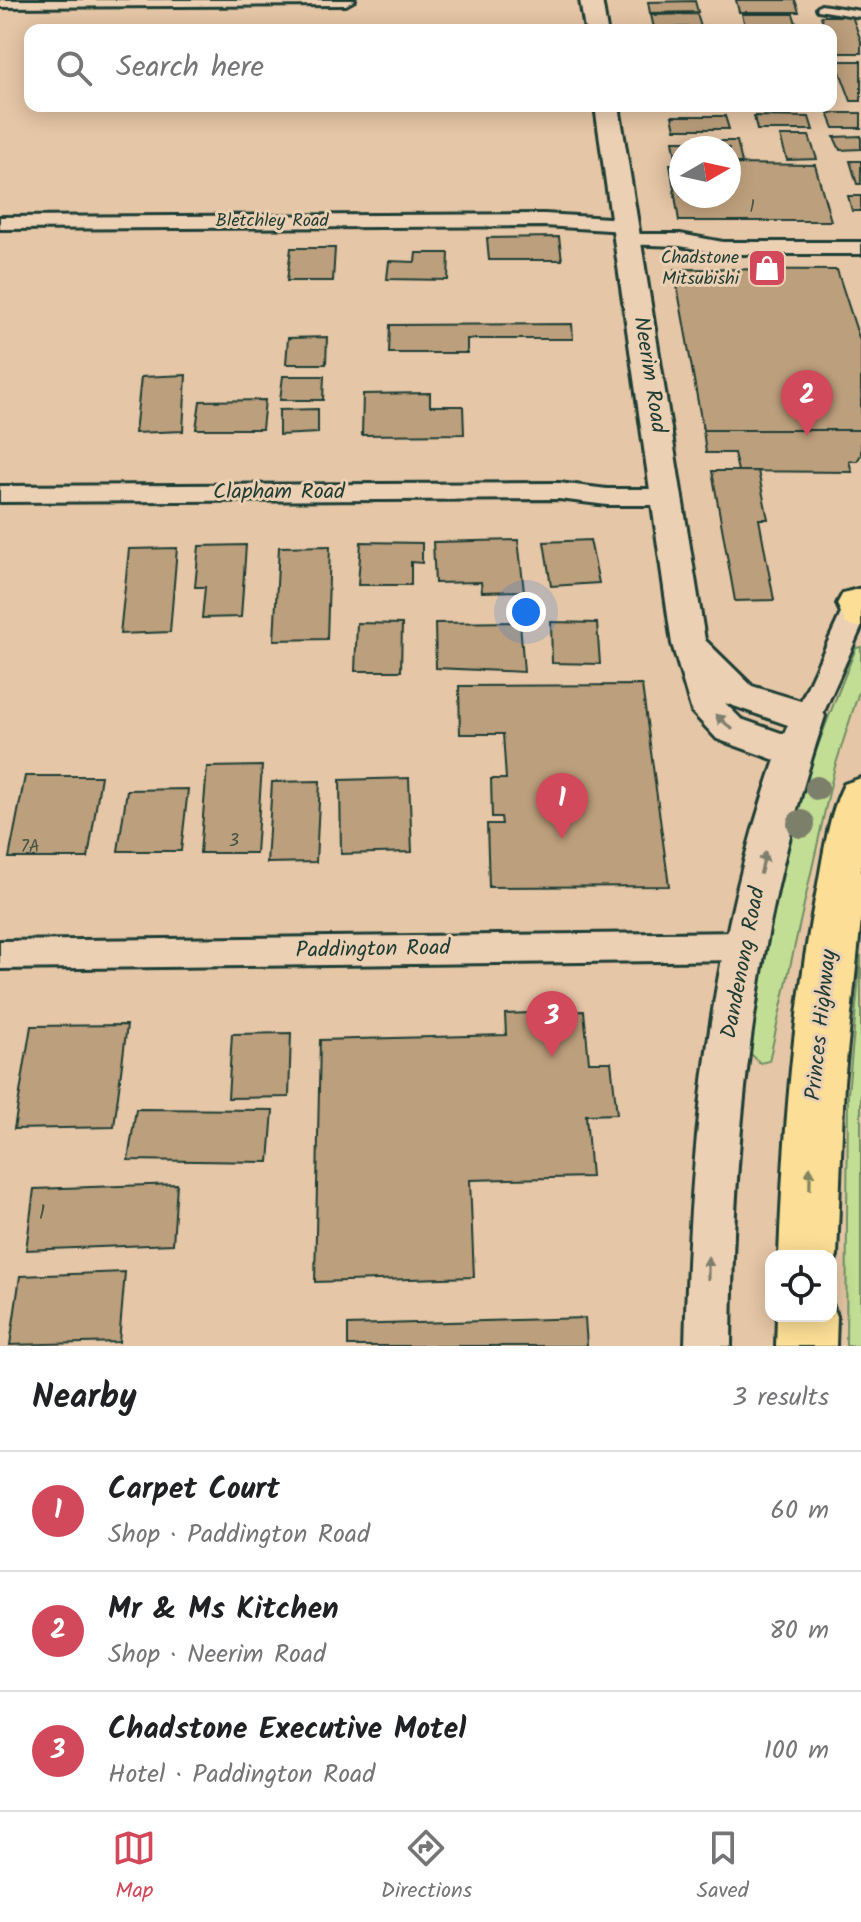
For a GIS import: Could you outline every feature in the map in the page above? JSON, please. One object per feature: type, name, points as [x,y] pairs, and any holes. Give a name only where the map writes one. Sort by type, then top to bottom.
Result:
[{"type":"highway","name":"Princes Highway","points":[[808,1250],[812,1128],[822,1004],[838,899],[861,797]]},
{"type":"highway","points":[[806,1346],[807,1322]]},
{"type":"street","points":[[0,2],[346,0]]},
{"type":"street","points":[[591,0],[595,24]]},
{"type":"street","name":"Neerim Road","points":[[608,112],[689,644],[704,703],[729,729],[794,752]]},
{"type":"street","name":"Bletchley Road","points":[[0,223],[544,220],[627,234],[683,257],[723,248],[861,248]]},
{"type":"street","name":"Clapham Road","points":[[0,494],[559,491],[607,497],[666,490]]},
{"type":"street","name":"Dandenong Road","points":[[708,1346],[708,1239],[714,1147],[745,946],[764,860],[794,752],[860,605]]},
{"type":"street","points":[[689,644],[726,687],[743,701],[808,716]]},
{"type":"street","name":"Paddington Road","points":[[0,955],[745,946]]},
{"type":"lane","points":[[821,8],[861,14]]},
{"type":"green space","points":[[861,647],[861,685],[834,770],[769,1061],[760,1063],[749,1052],[762,946],[776,877],[818,745],[856,648]]},
{"type":"green space","points":[[861,955],[861,1346],[846,1346],[848,1094]]},
{"type":"building","points":[[736,0],[795,0],[799,12],[739,12]]},
{"type":"building","points":[[695,1],[698,12],[650,13],[648,2]]},
{"type":"building","points":[[697,14],[700,24],[653,24],[651,15]]},
{"type":"building","points":[[742,14],[793,14],[796,24],[744,24]]},
{"type":"building","points":[[821,16],[852,16],[861,41],[861,53],[837,53],[837,24],[823,24]]},
{"type":"building","points":[[837,61],[861,61],[861,101],[851,101]]},
{"type":"building","points":[[828,113],[861,113],[861,128],[834,128]]},
{"type":"building","points":[[672,116],[725,116],[729,129],[675,129]]},
{"type":"building","points":[[754,116],[809,117],[813,130],[757,130]]},
{"type":"building","points":[[780,136],[809,136],[817,159],[787,160]]},
{"type":"building","points":[[861,136],[861,149],[840,150],[834,137]]},
{"type":"building","points":[[850,161],[861,161],[861,184],[857,184]]},
{"type":"building","points":[[741,164],[815,165],[831,221],[679,221],[677,208],[741,208]]},
{"type":"building","points":[[848,196],[861,196],[861,211],[852,211]]},
{"type":"building","points":[[559,237],[562,260],[489,260],[487,238]]},
{"type":"building","points":[[291,248],[335,248],[333,281],[287,281]]},
{"type":"building","points":[[416,253],[449,253],[448,280],[387,279],[389,261],[415,262]]},
{"type":"building","points":[[674,269],[837,270],[861,344],[861,430],[703,430]]},
{"type":"building","points":[[572,324],[573,339],[467,339],[467,353],[389,353],[390,325]]},
{"type":"building","points":[[327,337],[326,364],[286,364],[288,338]]},
{"type":"building","points":[[186,375],[183,431],[135,433],[141,377]]},
{"type":"building","points":[[283,376],[324,376],[323,400],[280,400]]},
{"type":"building","points":[[430,393],[430,406],[463,406],[464,434],[362,435],[363,394]]},
{"type":"building","points":[[265,400],[262,429],[196,429],[200,401]]},
{"type":"building","points":[[318,409],[318,433],[279,435],[279,410]]},
{"type":"building","points":[[703,430],[861,430],[861,455],[857,461],[849,461],[852,472],[738,471],[734,453],[706,453]]},
{"type":"building","points":[[712,471],[758,471],[768,519],[759,519],[774,600],[735,601]]},
{"type":"building","points":[[518,540],[524,591],[482,592],[481,582],[435,583],[433,542]]},
{"type":"building","points":[[590,540],[599,583],[551,586],[544,542]]},
{"type":"building","points":[[361,542],[422,543],[422,563],[411,562],[411,585],[358,585]]},
{"type":"building","points":[[246,545],[241,617],[202,618],[205,587],[195,587],[199,546]]},
{"type":"building","points":[[330,546],[327,639],[274,640],[279,547]]},
{"type":"building","points":[[177,548],[170,632],[120,634],[129,549]]},
{"type":"building","points":[[520,622],[524,672],[436,668],[435,623]]},
{"type":"building","points":[[551,622],[597,623],[600,664],[552,663]]},
{"type":"building","points":[[357,623],[402,624],[401,671],[355,671]]},
{"type":"building","points":[[642,685],[669,886],[489,887],[487,824],[502,824],[501,817],[492,817],[491,779],[506,779],[503,734],[460,734],[459,686]]},
{"type":"building","points":[[262,766],[256,853],[200,853],[207,767]]},
{"type":"building","points":[[25,776],[101,776],[88,858],[9,858]]},
{"type":"building","points":[[409,778],[412,852],[341,854],[340,780]]},
{"type":"building","points":[[320,781],[316,862],[267,863],[272,782]]},
{"type":"building","points":[[188,789],[181,851],[118,851],[127,790]]},
{"type":"building","points":[[584,1011],[589,1062],[611,1062],[617,1114],[586,1115],[591,1177],[470,1180],[474,1277],[315,1282],[320,1040],[506,1035],[505,1014]]},
{"type":"building","points":[[127,1025],[114,1127],[14,1129],[31,1026]]},
{"type":"building","points":[[291,1033],[289,1097],[228,1098],[232,1034]]},
{"type":"building","points":[[136,1109],[273,1110],[269,1162],[128,1160]]},
{"type":"building","points":[[177,1184],[173,1244],[26,1250],[34,1189]]},
{"type":"building","points":[[125,1272],[119,1342],[10,1345],[20,1276]]},
{"type":"building","points":[[585,1318],[587,1346],[348,1346],[348,1325]]},
{"type":"place","name":"Chadstone Mitsubishi","points":[[767,268]]},
{"type":"place","name":"Mr & Ms Kitchen","points":[[807,436]]},
{"type":"place","name":"Carpet Court","points":[[562,839]]},
{"type":"place","name":"Chadstone Executive Motel","points":[[552,1057]]}]
